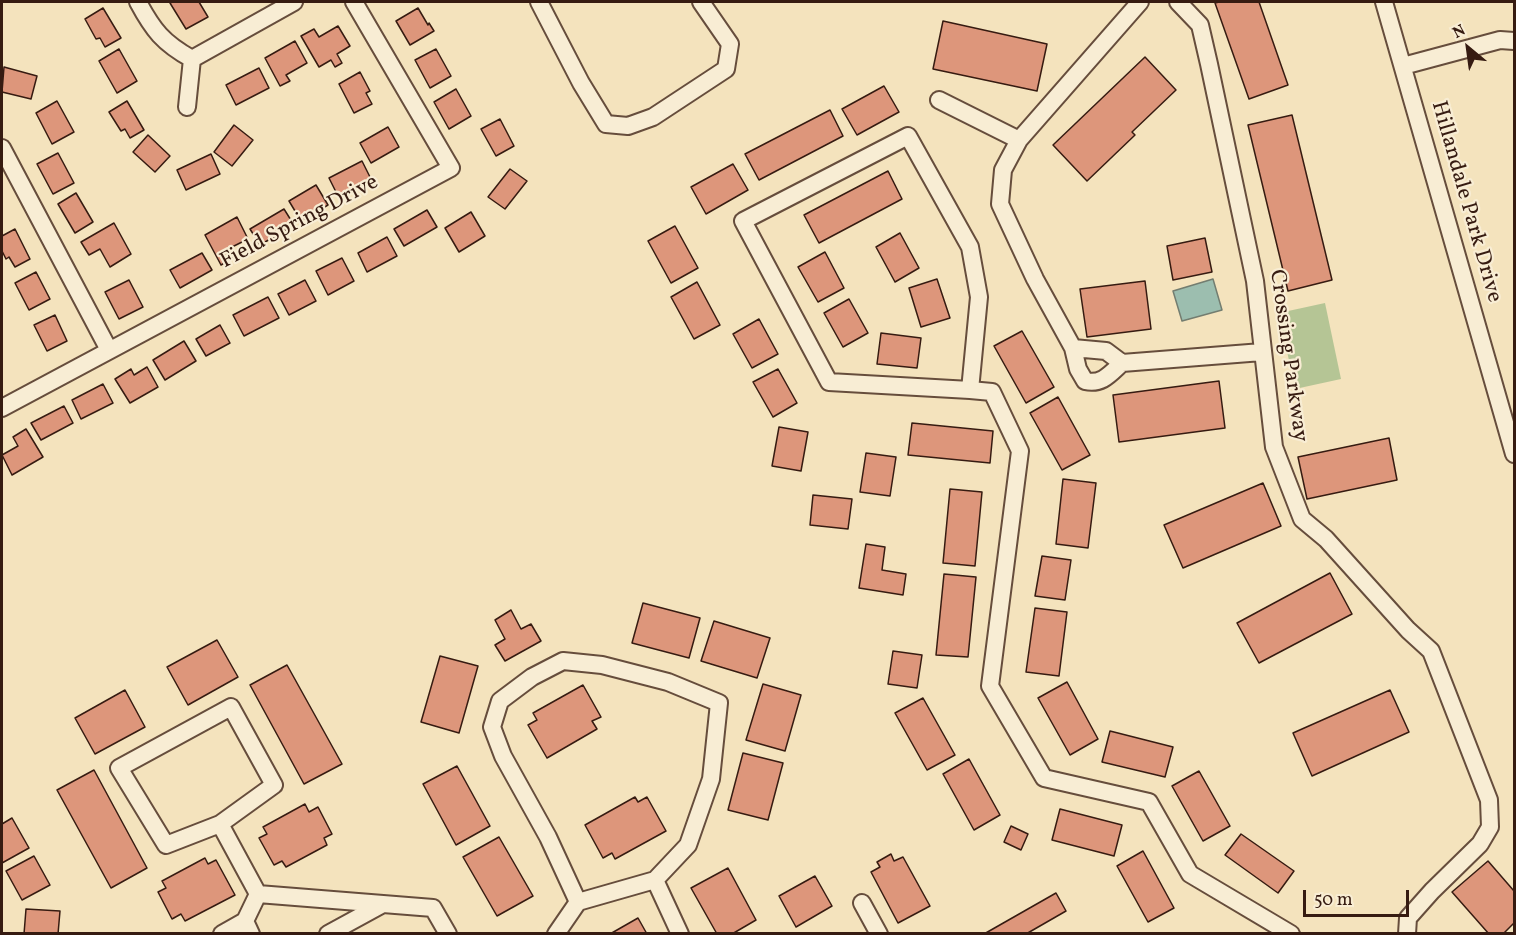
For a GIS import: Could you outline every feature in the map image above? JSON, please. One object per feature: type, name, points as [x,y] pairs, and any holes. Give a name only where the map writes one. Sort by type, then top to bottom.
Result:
[{"type":"street","points":[[138,2],[151,27],[172,48],[192,59]]},
{"type":"street","points":[[192,59],[294,2]]},
{"type":"street","name":"Field Spring Drive","points":[[2,408],[451,168],[354,2]]},
{"type":"street","points":[[539,2],[581,83],[606,124],[627,126],[653,117],[726,69],[730,44],[701,2]]},
{"type":"street","points":[[1140,2],[1019,140],[1004,170],[1000,204],[1035,279],[1073,348],[1078,369],[1085,381],[1093,383],[1104,380],[1122,363],[1262,352]]},
{"type":"street","name":"Crossing Parkway","points":[[1178,2],[1200,25],[1203,35],[1255,281],[1274,447],[1302,519],[1326,539],[1408,630],[1431,651],[1489,800],[1490,827],[1480,844],[1408,918],[1407,933]]},
{"type":"street","name":"Hillandale Park Drive","points":[[1384,2],[1515,454]]},
{"type":"street","points":[[1402,66],[1500,40],[1515,41]]},
{"type":"street","points":[[187,107],[192,59]]},
{"type":"street","points":[[939,100],[1019,140]]},
{"type":"street","points":[[970,390],[979,297],[970,247],[908,136],[744,221],[829,382],[992,392],[1020,451],[990,686],[1044,778],[1149,802],[1190,874],[1291,933]]},
{"type":"street","points":[[2,148],[109,350]]},
{"type":"street","points":[[1073,348],[1106,351],[1122,363]]},
{"type":"street","points":[[556,933],[578,902],[655,880],[688,845],[711,779],[719,703],[668,682],[602,665],[563,661],[532,677],[500,701],[492,727],[503,756],[548,837],[578,902]]},
{"type":"street","points":[[231,707],[274,785],[220,824],[166,845],[119,768],[231,707]]},
{"type":"street","points":[[220,824],[258,894],[248,927],[222,933]]},
{"type":"street","points":[[655,880],[680,933]]},
{"type":"street","points":[[258,894],[433,908],[447,933]]},
{"type":"street","points":[[862,903],[879,933]]},
{"type":"street","points":[[327,933],[383,904]]},
{"type":"green space","points":[[1325,303],[1341,379],[1295,389],[1279,313]]},
{"type":"shaded area","points":[[1213,279],[1222,310],[1182,321],[1173,291]]},
{"type":"building","points":[[199,2],[208,17],[186,29],[170,3]]},
{"type":"building","points":[[1259,2],[1288,85],[1249,99],[1215,3]]},
{"type":"building","points":[[103,8],[121,38],[105,47],[100,38],[96,39],[85,19]]},
{"type":"building","points":[[418,8],[434,31],[410,45],[396,21]]},
{"type":"building","points":[[943,21],[1047,44],[1037,91],[933,69]]},
{"type":"building","points":[[338,26],[350,46],[337,54],[342,63],[335,67],[331,60],[319,67],[301,36],[314,29],[319,37]]},
{"type":"building","points":[[295,41],[307,63],[286,75],[290,81],[280,86],[265,58]]},
{"type":"building","points":[[119,49],[137,81],[117,93],[99,61]]},
{"type":"building","points":[[436,49],[451,76],[430,88],[415,60]]},
{"type":"building","points":[[1145,57],[1176,90],[1132,132],[1135,135],[1087,181],[1053,145]]},
{"type":"building","points":[[4,67],[37,76],[31,99],[2,92]]},
{"type":"building","points":[[259,68],[269,88],[236,105],[226,85]]},
{"type":"building","points":[[360,72],[370,91],[366,93],[372,104],[354,113],[339,84]]},
{"type":"building","points":[[884,86],[899,112],[857,135],[842,109]]},
{"type":"building","points":[[456,89],[471,116],[449,129],[434,102]]},
{"type":"building","points":[[57,101],[74,132],[52,144],[36,113]]},
{"type":"building","points":[[127,101],[144,130],[130,138],[125,129],[121,131],[109,112]]},
{"type":"building","points":[[830,110],[843,136],[759,180],[745,154]]},
{"type":"building","points":[[1292,115],[1332,280],[1288,291],[1248,125]]},
{"type":"building","points":[[500,119],[514,146],[496,156],[481,129]]},
{"type":"building","points":[[234,125],[253,140],[232,166],[214,152]]},
{"type":"building","points":[[388,127],[399,147],[371,163],[360,143]]},
{"type":"building","points":[[148,135],[170,156],[155,172],[133,152]]},
{"type":"building","points":[[58,153],[74,183],[53,194],[37,164]]},
{"type":"building","points":[[211,154],[220,174],[186,190],[177,170]]},
{"type":"building","points":[[362,161],[371,179],[338,196],[329,178]]},
{"type":"building","points":[[733,164],[748,190],[706,214],[691,187]]},
{"type":"building","points":[[510,169],[527,181],[505,209],[488,197]]},
{"type":"building","points":[[888,171],[902,199],[819,243],[804,215]]},
{"type":"building","points":[[316,185],[328,205],[301,221],[289,201]]},
{"type":"building","points":[[76,193],[93,222],[75,233],[58,204]]},
{"type":"building","points":[[284,209],[294,225],[260,245],[250,229]]},
{"type":"building","points":[[427,210],[437,227],[404,246],[394,229]]},
{"type":"building","points":[[471,212],[485,236],[459,252],[445,228]]},
{"type":"building","points":[[237,217],[248,239],[228,249],[233,258],[221,265],[205,235]]},
{"type":"building","points":[[114,223],[131,254],[110,267],[100,249],[89,255],[81,242]]},
{"type":"building","points":[[675,226],[698,268],[671,283],[648,241]]},
{"type":"building","points":[[15,229],[30,259],[15,267],[9,257],[6,259],[2,251],[2,236]]},
{"type":"building","points":[[900,233],[919,268],[895,282],[876,247]]},
{"type":"building","points":[[387,237],[397,256],[367,272],[358,253]]},
{"type":"building","points":[[1205,238],[1212,272],[1173,280],[1167,246]]},
{"type":"building","points":[[825,252],[844,288],[818,302],[798,267]]},
{"type":"building","points":[[202,253],[212,270],[180,288],[170,270]]},
{"type":"building","points":[[342,258],[354,281],[328,295],[316,271]]},
{"type":"building","points":[[36,272],[50,299],[29,310],[15,283]]},
{"type":"building","points":[[937,279],[950,318],[921,327],[909,288]]},
{"type":"building","points":[[129,280],[143,307],[119,319],[105,292]]},
{"type":"building","points":[[305,280],[316,301],[289,315],[278,294]]},
{"type":"building","points":[[1145,281],[1151,329],[1087,337],[1080,289]]},
{"type":"building","points":[[697,282],[720,325],[694,339],[671,297]]},
{"type":"building","points":[[268,297],[279,318],[244,336],[233,315]]},
{"type":"building","points":[[849,299],[868,333],[843,347],[824,313]]},
{"type":"building","points":[[55,315],[67,341],[47,351],[34,325]]},
{"type":"building","points":[[759,319],[778,354],[752,368],[733,334]]},
{"type":"building","points":[[220,325],[230,343],[206,356],[196,339]]},
{"type":"building","points":[[1022,331],[1054,387],[1026,403],[994,346]]},
{"type":"building","points":[[881,333],[921,338],[917,368],[877,364]]},
{"type":"building","points":[[184,341],[196,361],[165,380],[153,360]]},
{"type":"building","points":[[147,367],[158,387],[130,403],[115,379],[131,369],[134,375]]},
{"type":"building","points":[[778,369],[797,403],[773,417],[753,382]]},
{"type":"building","points":[[1219,381],[1225,428],[1119,442],[1113,395]]},
{"type":"building","points":[[103,384],[113,403],[81,419],[72,400]]},
{"type":"building","points":[[1058,397],[1090,455],[1062,470],[1030,413]]},
{"type":"building","points":[[64,406],[73,423],[41,440],[31,423]]},
{"type":"building","points":[[912,423],[993,431],[990,463],[908,455]]},
{"type":"building","points":[[779,427],[808,432],[801,471],[772,466]]},
{"type":"building","points":[[26,429],[43,457],[12,475],[2,455],[18,446],[13,437]]},
{"type":"building","points":[[1389,438],[1397,480],[1307,499],[1298,457]]},
{"type":"building","points":[[866,453],[896,457],[890,496],[860,492]]},
{"type":"building","points":[[1063,479],[1096,483],[1088,548],[1056,544]]},
{"type":"building","points":[[1263,483],[1281,526],[1183,568],[1164,525]]},
{"type":"building","points":[[950,489],[982,492],[975,566],[943,563]]},
{"type":"building","points":[[813,495],[852,499],[848,529],[810,525]]},
{"type":"building","points":[[866,544],[885,547],[882,570],[906,574],[903,595],[859,588]]},
{"type":"building","points":[[1042,556],[1071,560],[1065,600],[1035,596]]},
{"type":"building","points":[[1330,573],[1352,614],[1259,663],[1237,623]]},
{"type":"building","points":[[944,574],[976,577],[968,657],[936,655]]},
{"type":"building","points":[[643,603],[700,618],[689,658],[632,643]]},
{"type":"building","points":[[1035,608],[1067,612],[1059,676],[1026,672]]},
{"type":"building","points":[[511,610],[521,629],[531,624],[541,641],[505,661],[495,645],[505,639],[495,620]]},
{"type":"building","points":[[714,621],[770,638],[757,678],[701,661]]},
{"type":"building","points":[[217,640],[238,677],[188,705],[167,667]]},
{"type":"building","points":[[893,651],[922,655],[917,688],[888,684]]},
{"type":"building","points":[[440,656],[478,666],[459,733],[421,722]]},
{"type":"building","points":[[287,665],[342,764],[304,784],[250,685]]},
{"type":"building","points":[[1067,682],[1098,739],[1070,755],[1038,698]]},
{"type":"building","points":[[763,684],[801,695],[785,751],[746,740]]},
{"type":"building","points":[[583,685],[601,717],[592,721],[597,729],[547,758],[528,725],[537,720],[533,713]]},
{"type":"building","points":[[125,690],[145,727],[95,754],[75,718]]},
{"type":"building","points":[[1390,690],[1409,732],[1312,776],[1293,733]]},
{"type":"building","points":[[923,698],[955,755],[927,770],[895,713]]},
{"type":"building","points":[[1110,731],[1173,747],[1165,777],[1102,762]]},
{"type":"building","points":[[743,753],[783,763],[768,820],[728,810]]},
{"type":"building","points":[[969,759],[1000,815],[974,830],[943,774]]},
{"type":"building","points":[[457,766],[490,826],[456,845],[423,784]]},
{"type":"building","points":[[94,770],[147,868],[111,888],[57,790]]},
{"type":"building","points":[[1199,771],[1230,826],[1203,841],[1172,786]]},
{"type":"building","points":[[635,797],[638,802],[647,797],[666,831],[615,859],[612,853],[603,858],[585,825]]},
{"type":"building","points":[[305,804],[309,812],[318,807],[332,834],[324,838],[327,845],[286,867],[282,861],[274,865],[259,838],[267,834],[263,827]]},
{"type":"building","points":[[1060,809],[1122,825],[1114,856],[1052,840]]},
{"type":"building","points":[[12,818],[29,848],[2,863],[2,824]]},
{"type":"building","points":[[1011,826],[1028,834],[1021,850],[1004,842]]},
{"type":"building","points":[[1241,834],[1294,871],[1278,893],[1225,855]]},
{"type":"building","points":[[499,837],[533,896],[497,916],[463,857]]},
{"type":"building","points":[[1143,851],[1174,908],[1148,922],[1117,866]]},
{"type":"building","points":[[891,854],[894,861],[903,857],[930,906],[898,923],[871,872],[880,867],[877,862]]},
{"type":"building","points":[[34,856],[50,885],[22,900],[6,871]]},
{"type":"building","points":[[205,858],[208,864],[216,860],[235,895],[185,921],[181,914],[172,919],[158,892],[166,888],[162,881]]},
{"type":"building","points":[[1488,861],[1514,891],[1514,923],[1503,934],[1489,934],[1452,892]]},
{"type":"building","points":[[728,868],[756,920],[732,934],[717,934],[691,888]]},
{"type":"building","points":[[815,876],[832,906],[796,927],[779,896]]},
{"type":"building","points":[[1056,893],[1066,911],[1026,934],[984,934]]},
{"type":"building","points":[[26,909],[60,911],[58,934],[24,934]]},
{"type":"building","points":[[638,918],[647,934],[610,934]]}]
